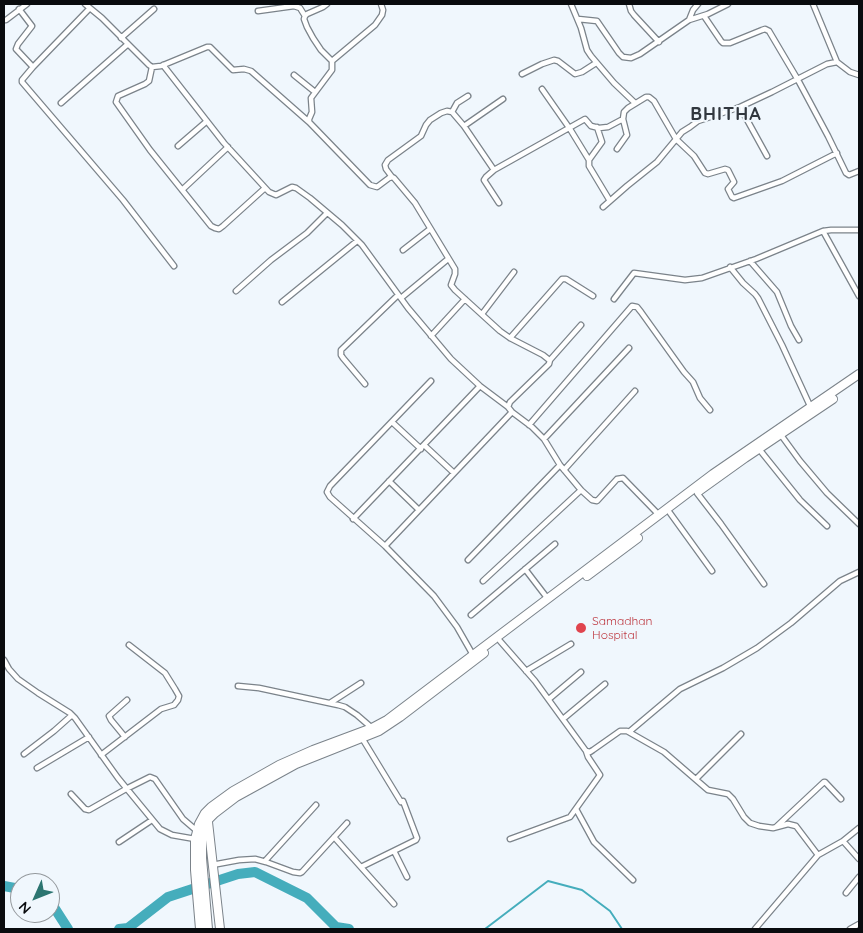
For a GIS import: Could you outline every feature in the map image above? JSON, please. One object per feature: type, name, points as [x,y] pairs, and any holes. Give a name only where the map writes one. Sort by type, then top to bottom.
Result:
[{"type":"main road","points":[[208,929],[196,835],[202,819],[233,792],[279,766],[313,750],[372,728],[399,712],[659,515],[859,374]]},
{"type":"main road","points":[[200,929],[199,870],[202,840],[213,810],[280,772],[379,731],[500,642],[743,456],[759,449],[781,435],[859,380]]},
{"type":"main road","points":[[208,820],[220,929]]},
{"type":"street","points":[[4,20],[27,4]]},
{"type":"street","points":[[85,4],[152,67],[163,65],[210,47],[233,70],[244,68],[251,71],[309,122],[370,185],[377,187],[392,177]]},
{"type":"street","points":[[305,16],[327,4]]},
{"type":"street","points":[[309,122],[312,112],[311,98],[331,72],[332,64],[375,25],[382,14],[381,4]]},
{"type":"street","points":[[571,4],[578,19],[587,50],[614,83],[635,103]]},
{"type":"street","points":[[628,4],[630,11],[659,42]]},
{"type":"street","points":[[689,20],[698,4]]},
{"type":"street","points":[[578,19],[597,21],[618,53],[623,57],[631,58],[659,42],[689,20],[704,16],[728,4]]},
{"type":"street","points":[[813,4],[837,62],[850,72],[859,75]]},
{"type":"street","points":[[258,11],[298,6],[305,16],[307,28],[332,64]]},
{"type":"street","points":[[90,8],[33,67],[22,80],[23,84],[122,200],[174,266]]},
{"type":"street","points":[[20,9],[32,26],[16,48],[33,67]]},
{"type":"street","points":[[121,38],[154,9]]},
{"type":"street","points":[[704,16],[723,43],[730,43],[762,30],[769,31],[798,80],[847,175],[858,172],[859,178]]},
{"type":"street","points":[[61,103],[128,44]]},
{"type":"street","points":[[522,74],[554,60],[575,74],[596,63]]},
{"type":"street","points":[[603,207],[657,162],[682,132],[698,121],[740,107],[827,64],[837,62]]},
{"type":"street","points":[[163,65],[228,147],[269,192],[276,195],[292,187],[296,188],[342,225],[362,245],[400,297],[451,359],[480,386],[529,424],[544,439],[564,470],[592,500],[597,501],[617,479],[623,478],[659,515]]},
{"type":"street","points":[[152,67],[149,81],[120,95],[116,102],[150,150],[212,226],[219,229],[265,188]]},
{"type":"street","points":[[294,75],[315,92]]},
{"type":"street","points":[[542,89],[589,160],[589,166],[610,201]]},
{"type":"street","points":[[452,112],[457,103],[468,96]]},
{"type":"street","points":[[617,149],[627,135],[623,115],[628,108],[646,97],[651,98],[676,139],[694,156],[706,174],[725,169],[728,170],[734,182],[728,189],[734,198],[782,181],[836,153]]},
{"type":"street","points":[[464,126],[503,99]]},
{"type":"street","points":[[740,107],[767,156]]},
{"type":"street","points":[[494,170],[464,126],[452,112],[446,111],[434,116],[426,125],[421,136],[388,160],[385,165],[392,177],[415,203],[455,269],[451,284],[455,290],[500,331],[518,344],[550,360]]},
{"type":"street","points":[[499,203],[484,180],[494,170],[585,119],[591,126],[597,128],[608,127],[623,119]]},
{"type":"street","points":[[178,146],[207,121]]},
{"type":"street","points":[[589,160],[602,142],[597,128]]},
{"type":"street","points":[[182,190],[228,147]]},
{"type":"street","points":[[236,291],[328,213]]},
{"type":"street","points":[[403,250],[430,228]]},
{"type":"street","points":[[614,299],[634,273],[685,280],[702,278],[750,261],[823,231],[859,230]]},
{"type":"street","points":[[823,231],[859,296]]},
{"type":"street","points":[[282,302],[357,241]]},
{"type":"street","points":[[365,384],[343,358],[341,350],[400,297],[448,259]]},
{"type":"street","points":[[750,261],[777,292],[799,340]]},
{"type":"street","points":[[730,268],[758,298],[811,408]]},
{"type":"street","points":[[482,314],[514,272]]},
{"type":"street","points":[[510,338],[562,279],[566,279],[593,296]]},
{"type":"street","points":[[432,336],[465,299]]},
{"type":"street","points":[[529,424],[630,308],[635,306],[693,382],[700,398],[710,410]]},
{"type":"street","points":[[508,407],[510,402],[549,364],[550,360],[581,324]]},
{"type":"street","points":[[544,439],[629,348]]},
{"type":"street","points":[[431,381],[327,492],[385,546],[440,603],[473,655]]},
{"type":"street","points":[[353,518],[480,386]]},
{"type":"street","points":[[564,470],[635,391]]},
{"type":"street","points":[[385,546],[512,412]]},
{"type":"street","points":[[392,422],[454,473]]},
{"type":"street","points":[[781,435],[827,493],[859,524]]},
{"type":"street","points":[[759,449],[800,500],[827,526]]},
{"type":"street","points":[[468,560],[560,465]]},
{"type":"street","points":[[389,481],[419,510]]},
{"type":"street","points":[[483,581],[581,490]]},
{"type":"street","points":[[696,493],[764,584]]},
{"type":"street","points":[[670,513],[712,571]]},
{"type":"street","points":[[472,615],[555,544]]},
{"type":"street","points":[[525,569],[548,599]]},
{"type":"street","points":[[629,732],[680,689],[758,648],[791,623],[840,581],[859,572]]},
{"type":"street","points":[[500,642],[548,699],[586,751],[588,758],[600,775],[569,818],[510,839]]},
{"type":"street","points":[[526,671],[571,644]]},
{"type":"street","points":[[101,755],[161,709],[176,703],[178,696],[165,673],[129,645]]},
{"type":"street","points":[[4,660],[18,678],[72,715],[126,789],[160,829],[172,835],[196,835]]},
{"type":"street","points":[[548,699],[581,672]]},
{"type":"street","points":[[330,703],[361,683]]},
{"type":"street","points":[[563,719],[605,684]]},
{"type":"street","points":[[238,686],[260,688],[330,703],[345,708],[357,715],[372,728]]},
{"type":"street","points":[[125,737],[109,716],[127,700]]},
{"type":"street","points":[[24,754],[72,715]]},
{"type":"street","points":[[586,751],[590,752],[620,731],[626,730],[664,752],[710,790],[728,794],[750,823],[775,828],[788,824],[796,826],[818,854]]},
{"type":"street","points":[[696,779],[741,734]]},
{"type":"street","points":[[38,768],[89,737]]},
{"type":"street","points":[[361,866],[417,839],[402,802],[362,738]]},
{"type":"street","points":[[71,794],[85,809],[89,810],[147,777],[152,778],[196,835]]},
{"type":"street","points":[[775,828],[824,782],[841,799]]},
{"type":"street","points":[[265,862],[316,805]]},
{"type":"street","points":[[576,809],[593,840],[633,880]]},
{"type":"street","points":[[118,842],[152,820]]},
{"type":"street","points":[[212,866],[239,860],[255,859],[300,873],[347,823]]},
{"type":"street","points":[[755,929],[818,854],[843,841],[859,828]]},
{"type":"street","points":[[334,837],[394,904]]},
{"type":"street","points":[[843,841],[859,859]]},
{"type":"street","points":[[394,850],[407,877]]},
{"type":"street","points":[[846,893],[859,878]]},
{"type":"street","points":[[850,929],[859,924]]},
{"type":"waterway","points":[[119,929],[128,928],[168,897],[238,874],[255,872],[307,898],[336,927],[349,929]]},
{"type":"waterway","points":[[485,929],[548,881],[582,890],[610,911],[622,929]]},
{"type":"waterway","points":[[4,886],[10,887]]},
{"type":"waterway","points":[[60,917],[68,929]]},
{"type":"place","name":"Samadhan Hospital","points":[[581,628]]},
{"type":"district","name":"BHITHA","points":[[726,115]]}]
